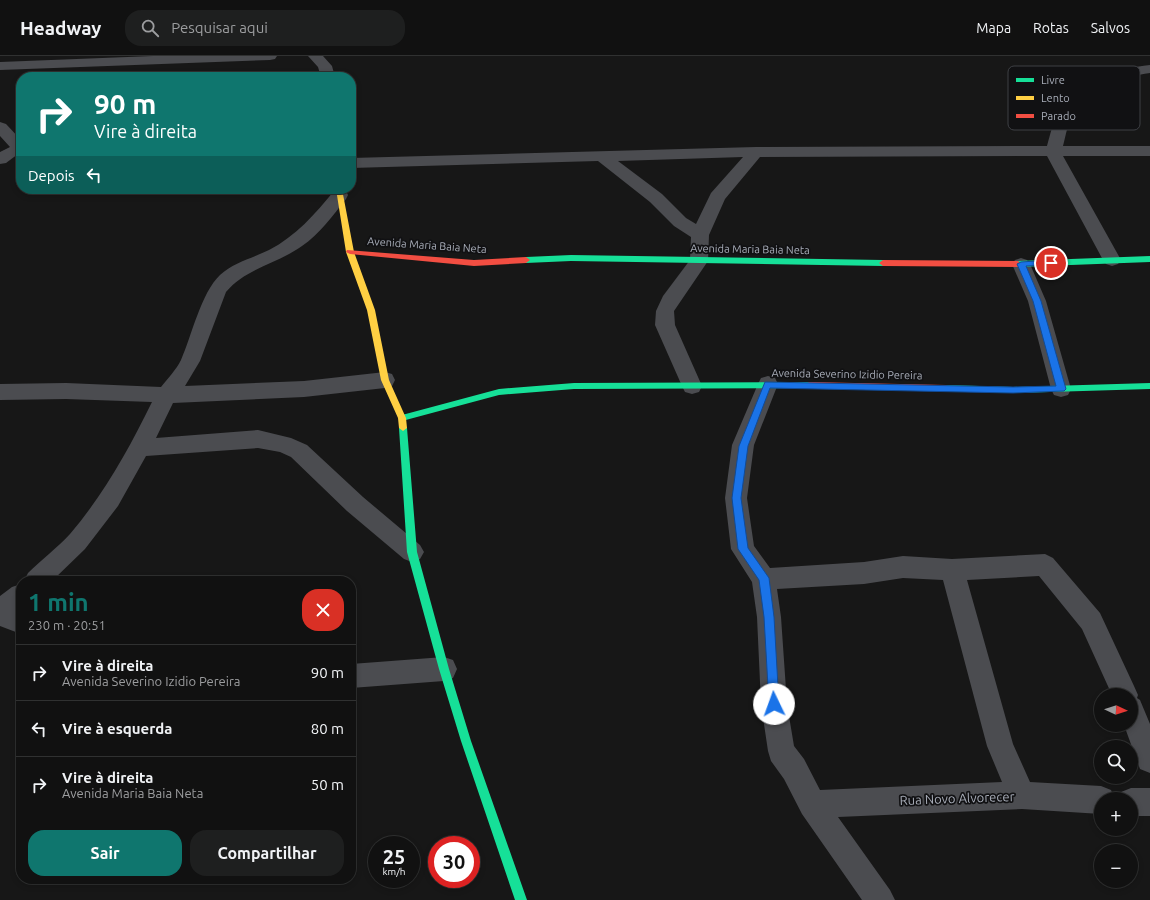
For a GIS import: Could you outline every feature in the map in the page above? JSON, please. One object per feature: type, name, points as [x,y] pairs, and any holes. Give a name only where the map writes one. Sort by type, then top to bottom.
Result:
[{"type":"street","points":[[0,66],[270,56]]},
{"type":"street","points":[[315,56],[325,66],[327,72]]},
{"type":"street","points":[[1140,71],[1150,69]]},
{"type":"street","points":[[0,127],[11,153]]},
{"type":"street","points":[[1060,130],[1053,152],[1112,260]]},
{"type":"street","points":[[356,163],[756,152],[1150,151]]},
{"type":"street","points":[[692,386],[664,325],[665,311],[670,301],[699,261],[700,235],[718,197],[756,152]]},
{"type":"street","points":[[601,156],[656,198],[680,222],[700,235]]},
{"type":"street","points":[[41,576],[77,542],[110,498],[140,448],[166,395],[181,377],[190,361],[218,290],[222,284],[241,269],[275,254],[296,242],[316,224],[338,194]]},
{"type":"street","points":[[339,194],[350,252],[371,310],[385,380],[402,418],[412,552],[444,669],[466,741],[521,900]]},
{"type":"street","name":"Avenida Maria Baia Neta","points":[[350,252],[474,262],[571,258],[699,261],[1021,264],[1150,259]]},
{"type":"street","points":[[1021,264],[1037,301],[1061,389]]},
{"type":"street","points":[[0,392],[66,391],[166,395],[304,389],[385,380]]},
{"type":"street","points":[[768,384],[744,446],[736,498],[743,549],[764,578],[769,617],[774,704],[781,751],[794,769],[812,804],[880,900]]},
{"type":"street","name":"Avenida Severino Izidio Pereira","points":[[402,418],[499,392],[574,386],[692,386],[768,384],[1006,390],[1150,386]]},
{"type":"street","points":[[140,448],[258,438],[283,444],[299,451],[355,504],[412,552]]},
{"type":"street","points":[[764,578],[864,572],[904,567],[952,570],[1045,565],[1091,621],[1122,688]]},
{"type":"street","points":[[952,570],[1000,746],[1022,796]]},
{"type":"street","points":[[0,611],[16,599]]},
{"type":"street","points":[[0,615],[16,620]]},
{"type":"street","points":[[356,676],[444,669]]},
{"type":"street","points":[[1138,727],[1150,759]]},
{"type":"street","name":"Rua Novo Alvorecer","points":[[812,804],[1022,796],[1094,800]]},
{"type":"street","points":[[1138,802],[1150,802]]},
{"type":"traffic: fast","points":[[526,260],[571,258],[883,263]]},
{"type":"traffic: fast","points":[[1018,264],[1150,259]]},
{"type":"traffic: fast","points":[[402,418],[499,392],[574,386],[809,385]]},
{"type":"traffic: fast","points":[[946,388],[1013,390],[1150,386]]},
{"type":"traffic: fast","points":[[403,428],[412,552],[444,669],[466,741],[521,900]]},
{"type":"traffic: slow","points":[[340,194],[350,252],[371,310],[385,380],[402,418],[403,428]]},
{"type":"traffic: jam","points":[[350,252],[474,263],[526,260]]},
{"type":"traffic: jam","points":[[883,263],[1018,264]]},
{"type":"traffic: jam","points":[[809,385],[946,388]]},
{"type":"route","points":[[774,704],[769,617],[764,578],[743,549],[736,498],[744,446],[768,384],[1013,390],[1061,389],[1037,301],[1021,264],[1051,263]]}]
